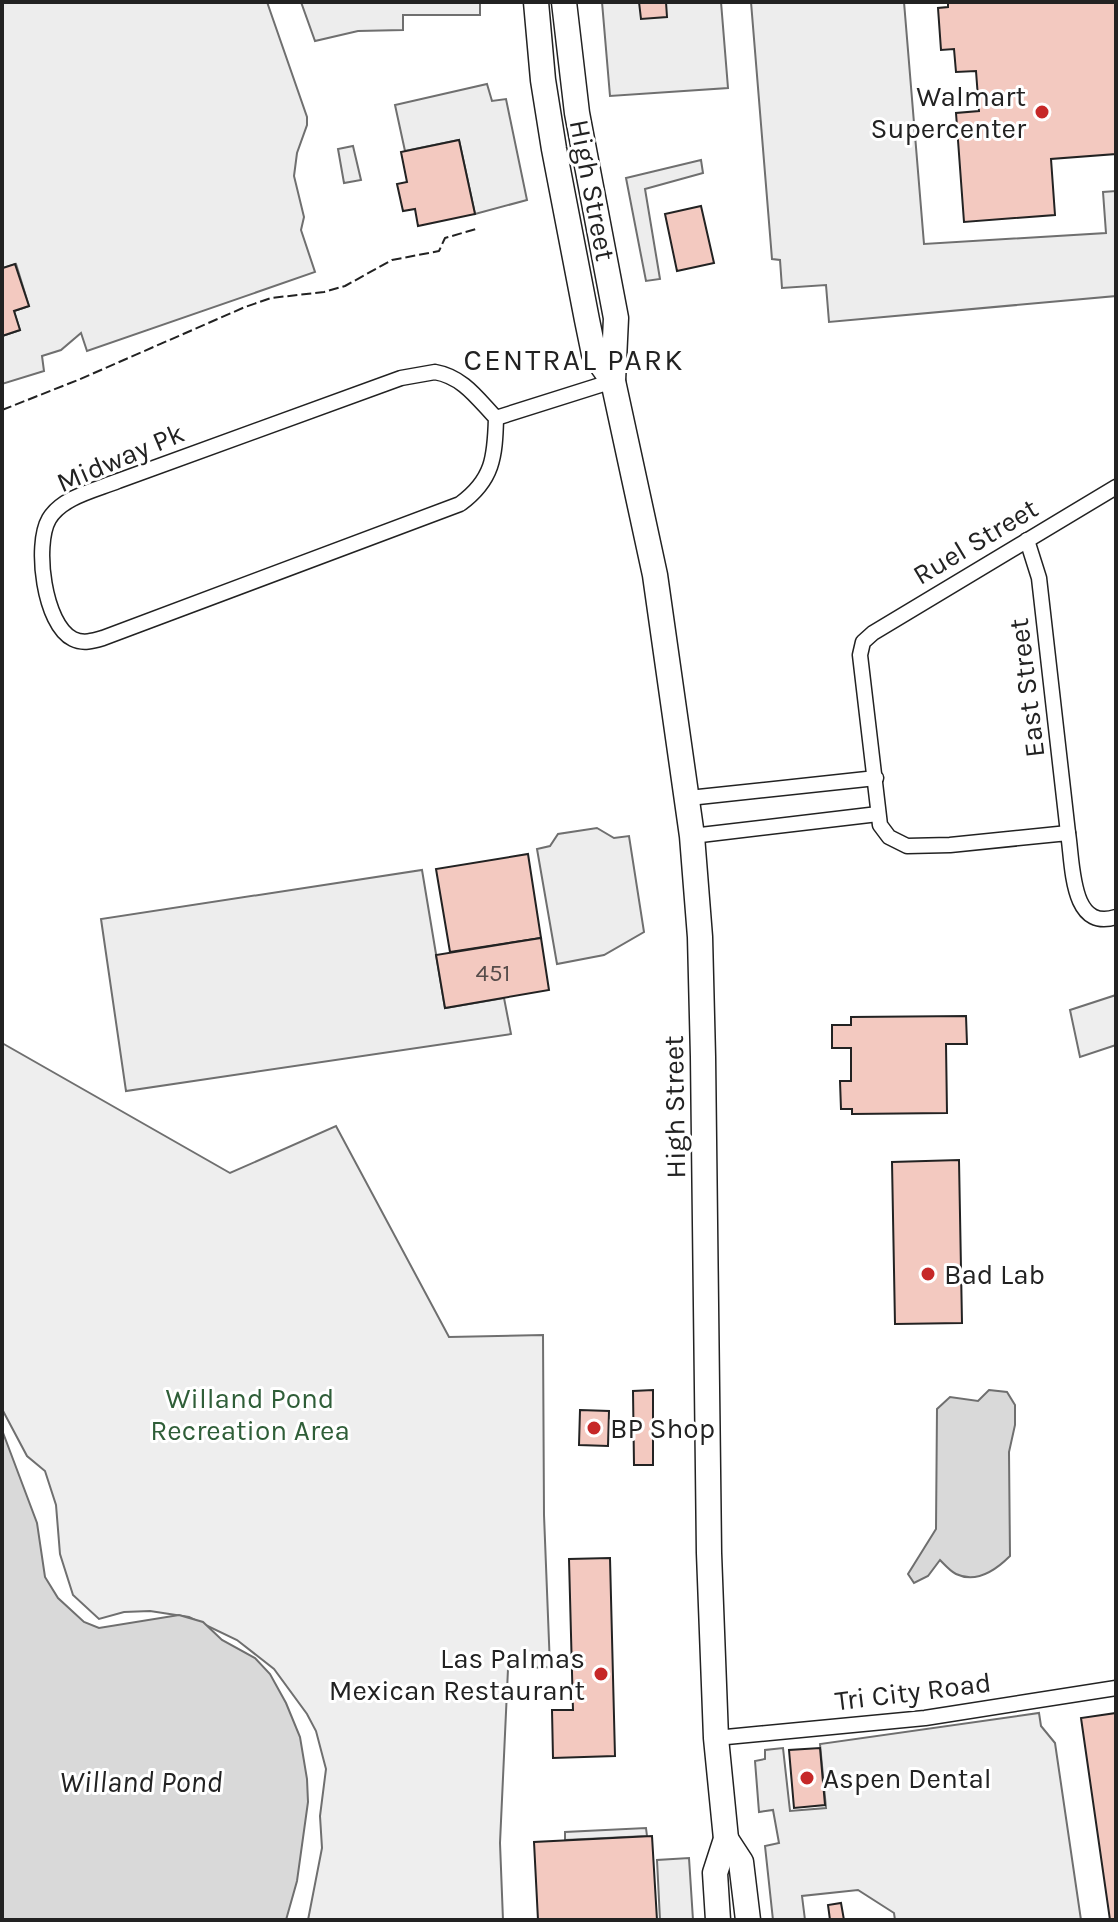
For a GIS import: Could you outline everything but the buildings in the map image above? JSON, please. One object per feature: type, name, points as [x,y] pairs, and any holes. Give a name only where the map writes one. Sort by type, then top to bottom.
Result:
[{"type":"main road","name":"High Street","points":[[536,2],[554,149],[594,354],[613,381]]},
{"type":"main road","name":"High Street","points":[[564,2],[577,113],[616,318],[613,381],[655,575],[689,798],[701,978],[709,1553],[716,1738],[726,1839]]},
{"type":"main road","points":[[718,1920],[715,1873],[726,1839]]},
{"type":"main road","points":[[726,1839],[741,1862],[748,1920]]},
{"type":"street","name":"Midway Pk","points":[[435,372],[463,382],[496,418],[492,463],[486,479],[476,493],[460,504],[103,638],[85,642],[74,640],[54,621],[44,579],[44,534],[48,520],[58,508],[75,498],[419,374],[435,372]]},
{"type":"street","points":[[496,418],[613,381]]},
{"type":"street","name":"Ruel Street","points":[[876,778],[860,655],[863,642],[873,633],[1116,487]]},
{"type":"street","name":"East Street","points":[[1027,540],[1039,578],[1079,903],[1085,913],[1097,919],[1116,917]]},
{"type":"street","points":[[689,798],[876,778],[880,825],[889,837],[907,846],[950,845],[1068,833]]},
{"type":"street","points":[[692,836],[878,814]]},
{"type":"street","name":"Tri City Road","points":[[716,1738],[925,1718],[1116,1688]]},
{"type":"green space","points":[[1116,995],[1116,1045],[1080,1057],[1070,1010]]},
{"type":"green space","name":"Willand Pond Recreation Area","points":[[2,1043],[230,1173],[336,1126],[449,1337],[543,1335],[544,1515],[550,1667],[508,1669],[500,1843],[503,1920],[308,1920],[322,1848],[320,1816],[326,1769],[316,1731],[307,1714],[274,1669],[237,1640],[189,1617],[150,1611],[124,1612],[99,1619],[73,1595],[60,1554],[56,1505],[45,1471],[27,1456],[2,1409]]},
{"type":"shaded area","points":[[2,2],[267,2],[307,117],[294,176],[304,217],[301,230],[315,272],[87,351],[81,333],[61,350],[42,356],[44,371],[2,384],[2,336],[20,330],[14,311],[29,306],[16,264],[3,268],[2,264]]},
{"type":"shaded area","points":[[301,2],[480,2],[480,15],[403,15],[403,30],[358,31],[315,41]]},
{"type":"shaded area","points":[[602,2],[721,2],[728,88],[610,96]]},
{"type":"shaded area","points":[[751,2],[904,2],[924,244],[1106,233],[1103,192],[1116,191],[1116,296],[829,322],[826,285],[782,288],[780,260],[772,259]]},
{"type":"shaded area","points":[[487,84],[492,101],[506,99],[527,200],[475,214],[459,140],[405,151],[395,105]]},
{"type":"shaded area","points":[[353,146],[361,180],[344,183],[338,149]]},
{"type":"shaded area","points":[[701,160],[703,173],[645,189],[660,279],[646,281],[626,178]]},
{"type":"shaded area","points":[[597,828],[614,838],[629,836],[644,932],[604,955],[557,964],[537,849],[550,846],[558,834]]},
{"type":"shaded area","points":[[422,870],[445,1008],[504,998],[511,1034],[126,1091],[101,919]]},
{"type":"shaded area","points":[[1039,1713],[1041,1726],[1055,1743],[1081,1920],[895,1920],[894,1913],[858,1890],[802,1896],[805,1920],[773,1920],[765,1846],[779,1843],[773,1810],[759,1812],[755,1761],[765,1759],[765,1750],[783,1748],[790,1811],[826,1808],[820,1744]]},
{"type":"shaded area","points":[[646,1828],[647,1836],[565,1840],[565,1832]]},
{"type":"shaded area","points":[[689,1858],[693,1920],[660,1920],[657,1860]]},
{"type":"water","points":[[989,1390],[1007,1392],[1015,1405],[1015,1425],[1009,1452],[1010,1556],[992,1570],[971,1577],[956,1574],[940,1560],[928,1576],[914,1583],[908,1574],[936,1529],[937,1409],[950,1397],[978,1401]]},
{"type":"water","name":"Willand Pond","points":[[2,1430],[37,1523],[45,1577],[58,1598],[84,1622],[99,1628],[179,1615],[203,1622],[222,1640],[255,1658],[270,1674],[300,1737],[307,1779],[308,1802],[297,1881],[286,1920],[2,1920]]},
{"type":"fence","points":[[2,410],[245,307],[271,298],[324,292],[345,286],[392,260],[439,251],[445,238],[476,229]]},
{"type":"place","name":"Walmart Supercenter","points":[[1042,112]]},
{"type":"place","name":"Bad Lab","points":[[928,1274]]},
{"type":"place","name":"BP Shop","points":[[594,1428]]},
{"type":"place","name":"Las Palmas Mexican Restaurant","points":[[601,1674]]},
{"type":"place","name":"Aspen Dental","points":[[807,1778]]},
{"type":"district","name":"CENTRAL PARK","points":[[574,360]]}]
